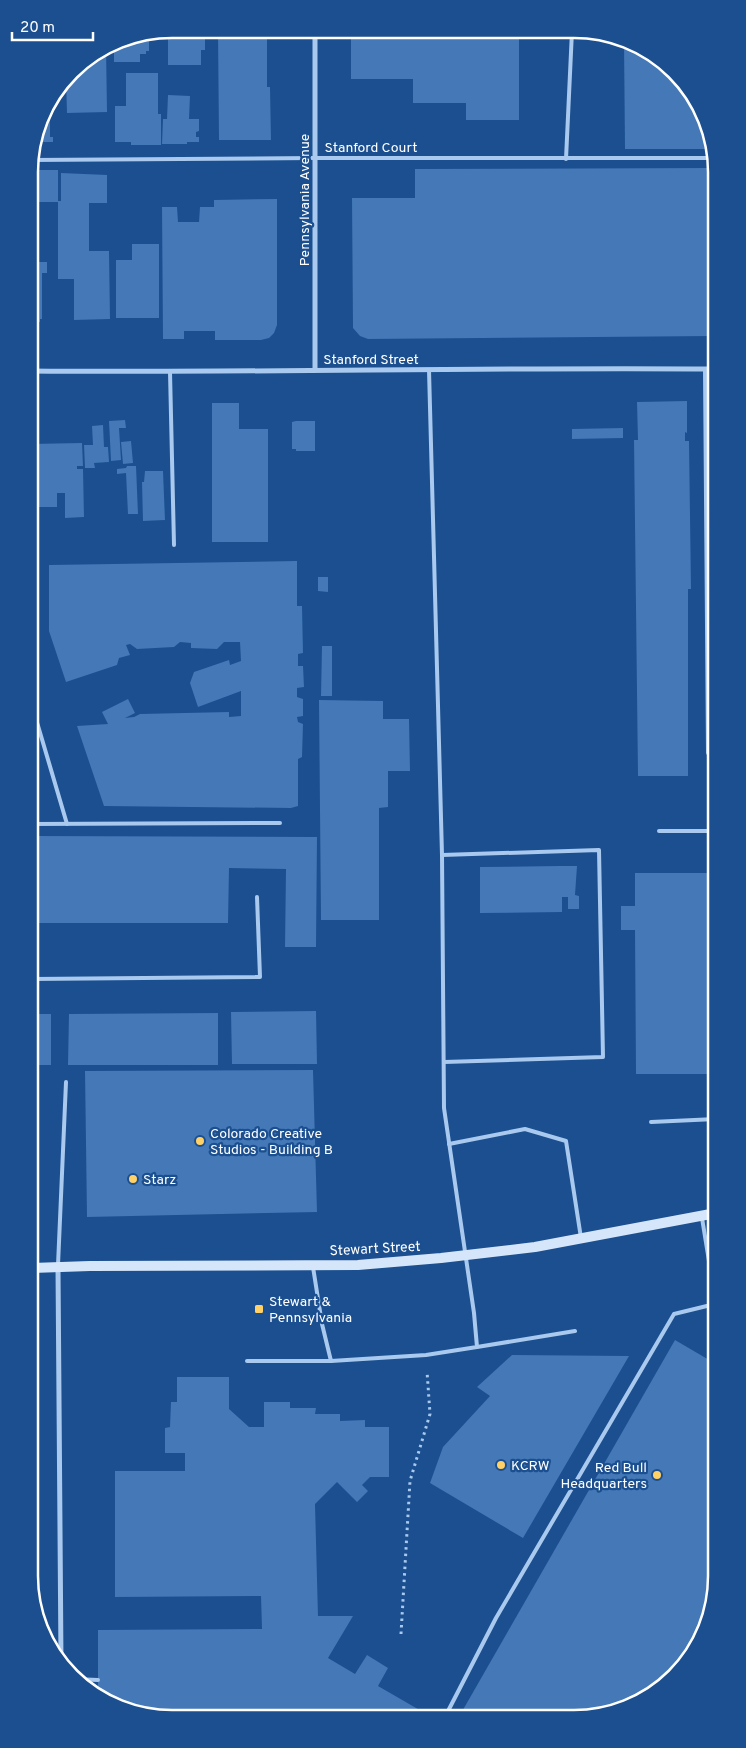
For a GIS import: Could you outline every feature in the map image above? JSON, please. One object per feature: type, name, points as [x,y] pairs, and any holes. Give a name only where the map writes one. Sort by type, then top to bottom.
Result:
[{"type":"street","name":"Pennsylvania Avenue","points":[[315,38],[315,370]]},
{"type":"street","name":"Stanford Street","points":[[38,371],[705,369]]},
{"type":"street","name":"Stewart Street","points":[[38,1268],[358,1265],[535,1247],[708,1214]]},
{"type":"street","points":[[58,1268],[61,1652]]},
{"type":"lane","points":[[566,158],[572,38]]},
{"type":"lane","name":"Stanford Court","points":[[38,160],[707,158]]},
{"type":"lane","points":[[705,369],[708,753]]},
{"type":"lane","points":[[429,370],[442,854],[444,1108],[474,1313],[477,1347]]},
{"type":"lane","points":[[170,372],[174,545]]},
{"type":"lane","points":[[38,726],[67,824]]},
{"type":"lane","points":[[38,824],[280,824]]},
{"type":"lane","points":[[659,831],[708,832]]},
{"type":"lane","points":[[442,854],[599,850],[603,1057],[444,1062]]},
{"type":"lane","points":[[38,979],[260,977],[257,897]]},
{"type":"lane","points":[[58,1268],[66,1082]]},
{"type":"lane","points":[[651,1122],[708,1119]]},
{"type":"lane","points":[[449,1144],[525,1129],[566,1141],[580,1238]]},
{"type":"lane","points":[[702,1215],[708,1253]]},
{"type":"lane","points":[[313,1265],[322,1324],[331,1361]]},
{"type":"lane","points":[[449,1710],[496,1618],[674,1314],[708,1306]]},
{"type":"lane","points":[[247,1361],[331,1361],[426,1355],[575,1331]]},
{"type":"lane","points":[[86,1680],[98,1680]]},
{"type":"path","points":[[401,1634],[410,1481],[430,1414],[426,1355]]},
{"type":"building","points":[[168,38],[205,38],[205,50],[201,50],[201,65],[168,65]]},
{"type":"building","points":[[218,38],[267,38],[267,87],[270,87],[271,140],[219,140]]},
{"type":"building","points":[[351,38],[519,38],[519,120],[466,120],[466,103],[413,103],[413,79],[351,79]]},
{"type":"building","points":[[149,40],[149,51],[146,51],[146,54],[140,54],[140,62],[114,62],[114,51],[137,42]]},
{"type":"building","points":[[624,47],[641,55],[656,65],[681,90],[698,120],[706,149],[625,149]]},
{"type":"building","points":[[106,54],[107,112],[67,113],[66,89],[90,65]]},
{"type":"building","points":[[126,73],[158,73],[158,114],[161,114],[161,145],[131,145],[131,142],[115,142],[115,106],[126,106]]},
{"type":"building","points":[[168,95],[190,96],[189,119],[199,119],[199,131],[196,132],[196,137],[199,137],[199,142],[162,144],[163,119],[167,119]]},
{"type":"building","points":[[50,115],[50,137],[53,137],[53,142],[41,142]]},
{"type":"building","points":[[708,168],[708,336],[368,339],[360,336],[353,328],[352,198],[415,198],[415,169]]},
{"type":"building","points":[[38,170],[58,170],[58,202],[38,202]]},
{"type":"building","points":[[61,173],[107,175],[107,203],[89,203],[89,251],[109,251],[110,319],[74,320],[74,279],[58,279],[58,201],[61,201]]},
{"type":"building","points":[[277,199],[277,325],[274,333],[269,338],[261,340],[215,340],[215,331],[184,331],[184,339],[163,339],[162,207],[177,207],[178,222],[199,222],[200,207],[214,207],[214,200]]},
{"type":"building","points":[[132,244],[159,244],[159,318],[116,318],[116,260],[132,260]]},
{"type":"building","points":[[38,262],[47,262],[47,273],[42,273],[42,319],[40,319],[40,322],[38,322]]},
{"type":"building","points":[[687,401],[687,433],[685,432],[685,441],[689,441],[691,589],[688,589],[688,776],[638,776],[634,440],[638,440],[637,402]]},
{"type":"building","points":[[212,403],[239,403],[239,429],[268,429],[268,542],[212,542]]},
{"type":"building","points":[[125,420],[126,428],[119,428],[121,460],[111,461],[109,421]]},
{"type":"building","points":[[315,421],[315,451],[296,451],[296,449],[292,449],[292,422]]},
{"type":"building","points":[[103,425],[104,447],[108,447],[109,462],[94,463],[95,468],[85,468],[84,445],[93,445],[92,426]]},
{"type":"building","points":[[623,428],[623,438],[572,439],[572,429]]},
{"type":"building","points":[[131,441],[133,463],[123,464],[121,442]]},
{"type":"building","points":[[82,443],[83,466],[77,466],[77,469],[83,469],[84,517],[65,518],[65,493],[57,493],[57,507],[38,507],[38,444]]},
{"type":"building","points":[[127,466],[136,466],[138,514],[128,514],[126,473],[117,474],[117,469],[126,468]]},
{"type":"building","points":[[145,471],[163,471],[165,520],[143,521],[142,482],[144,482]]},
{"type":"building","points":[[297,561],[297,606],[302,606],[303,653],[298,654],[298,666],[303,666],[304,687],[297,688],[297,697],[303,699],[303,716],[297,717],[298,722],[303,724],[302,757],[298,759],[298,806],[291,808],[104,806],[77,726],[108,724],[102,712],[128,699],[135,713],[125,718],[140,714],[229,712],[229,717],[241,716],[241,691],[198,707],[190,683],[194,672],[229,660],[230,665],[241,661],[240,642],[224,642],[217,649],[191,648],[191,643],[180,642],[174,647],[137,649],[130,644],[126,645],[130,655],[119,658],[117,665],[66,682],[49,631],[49,565]]},
{"type":"building","points":[[318,577],[328,577],[328,592],[318,591]]},
{"type":"building","points":[[322,646],[332,646],[332,696],[321,696]]},
{"type":"building","points":[[319,700],[383,701],[383,719],[409,719],[410,771],[388,771],[388,807],[379,808],[379,920],[321,920]]},
{"type":"building","points":[[38,836],[317,837],[316,947],[285,947],[286,869],[229,868],[228,923],[38,923]]},
{"type":"building","points":[[577,866],[575,895],[579,896],[579,909],[568,909],[568,897],[562,897],[562,912],[480,913],[480,867]]},
{"type":"building","points":[[635,873],[708,873],[708,1074],[636,1074],[635,930],[621,930],[621,906],[635,906]]},
{"type":"building","points":[[316,1011],[317,1064],[232,1064],[231,1012]]},
{"type":"building","points":[[218,1013],[218,1065],[68,1065],[69,1014]]},
{"type":"building","points":[[38,1014],[51,1014],[51,1065],[38,1065]]},
{"type":"building","name":"Colorado Creative Studios - Building B","points":[[313,1070],[317,1212],[87,1217],[85,1071]]},
{"type":"building","name":"Red Bull Headquarters","points":[[675,1340],[708,1359],[708,1585],[706,1602],[698,1628],[686,1651],[663,1677],[649,1688],[634,1697],[609,1706],[574,1710],[463,1710]]},
{"type":"building","name":"KCRW","points":[[512,1355],[629,1356],[523,1538],[430,1483],[443,1447],[490,1396],[477,1387]]},
{"type":"building","points":[[177,1377],[229,1377],[229,1409],[249,1427],[264,1427],[264,1402],[290,1402],[290,1408],[316,1408],[315,1414],[340,1414],[340,1421],[365,1420],[365,1427],[389,1427],[389,1477],[370,1477],[362,1485],[368,1491],[357,1502],[337,1482],[315,1504],[318,1616],[353,1616],[328,1658],[355,1674],[367,1655],[388,1668],[378,1686],[420,1710],[163,1710],[129,1703],[112,1697],[98,1689],[98,1630],[262,1629],[261,1596],[115,1597],[115,1471],[185,1471],[185,1453],[165,1453],[165,1428],[170,1427],[171,1402],[177,1402]]},
{"type":"place","name":"Colorado Creative Studios - Building B","points":[[200,1141]]},
{"type":"place","name":"Starz","points":[[133,1179]]},
{"type":"place","name":"Stewart & Pennsylvania","points":[[259,1309]]},
{"type":"place","name":"KCRW","points":[[501,1465]]},
{"type":"place","name":"Red Bull Headquarters","points":[[657,1475]]}]
